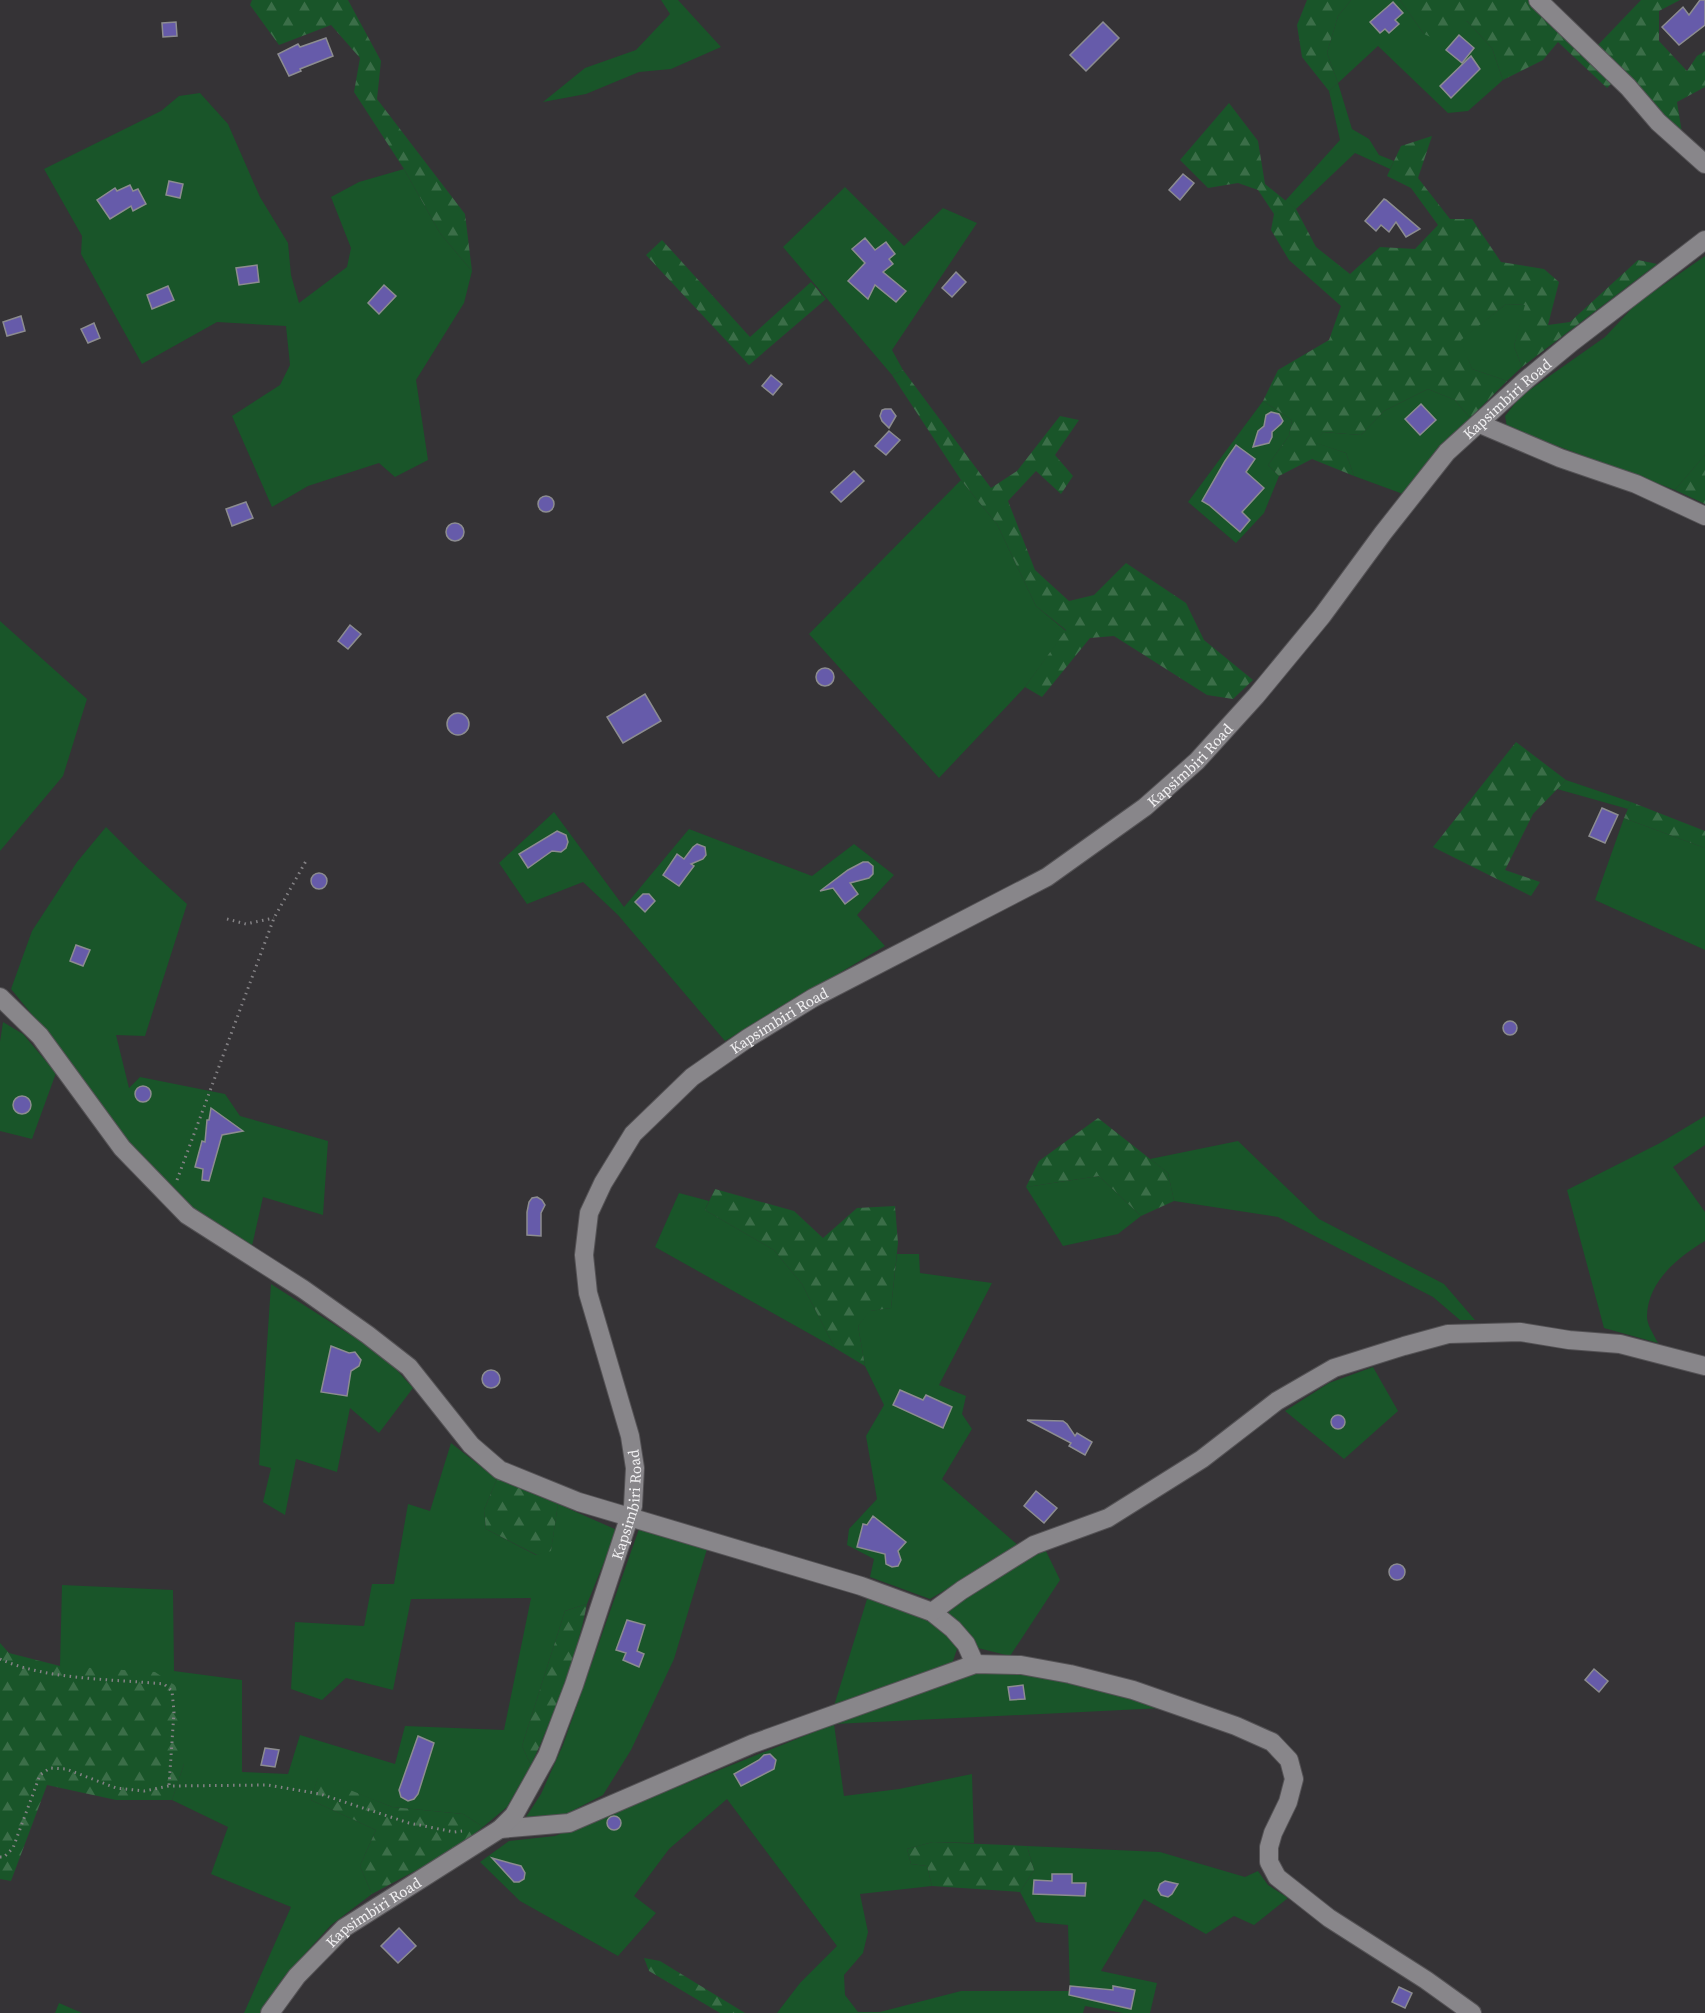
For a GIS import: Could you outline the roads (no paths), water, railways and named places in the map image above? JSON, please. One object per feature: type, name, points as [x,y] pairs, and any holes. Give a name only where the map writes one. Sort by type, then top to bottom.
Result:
[{"type":"street","points":[[1538,0],[1628,87],[1658,122],[1705,164]]},
{"type":"street","name":"Kapsimbiri Road","points":[[270,2013],[297,1976],[344,1929],[500,1829],[514,1815],[547,1756],[574,1685],[630,1518],[634,1492],[635,1468],[630,1436],[588,1293],[584,1255],[589,1213],[613,1165],[633,1134],[692,1077],[748,1038],[813,998],[1047,877],[1145,807],[1197,761],[1256,696],[1322,616],[1383,533],[1448,452],[1526,380],[1572,342],[1705,240]]},
{"type":"street","points":[[1480,424],[1560,458],[1636,484],[1705,516]]},
{"type":"street","points":[[0,997],[40,1036],[122,1148],[187,1215],[303,1289],[409,1367],[471,1445],[500,1470],[579,1502],[861,1586],[932,1612],[953,1629],[966,1644],[975,1664]]},
{"type":"street","points":[[932,1612],[962,1590],[1034,1545],[1108,1518],[1202,1458],[1277,1401],[1334,1368],[1448,1334],[1520,1332],[1569,1340],[1620,1344],[1705,1366]]},
{"type":"street","points":[[500,1829],[569,1823],[752,1744],[975,1664],[1021,1665],[1080,1676],[1132,1690],[1236,1726],[1272,1742],[1290,1760],[1294,1779],[1288,1802],[1269,1847],[1269,1862],[1277,1877],[1329,1918],[1426,1980],[1472,2013]]}]
